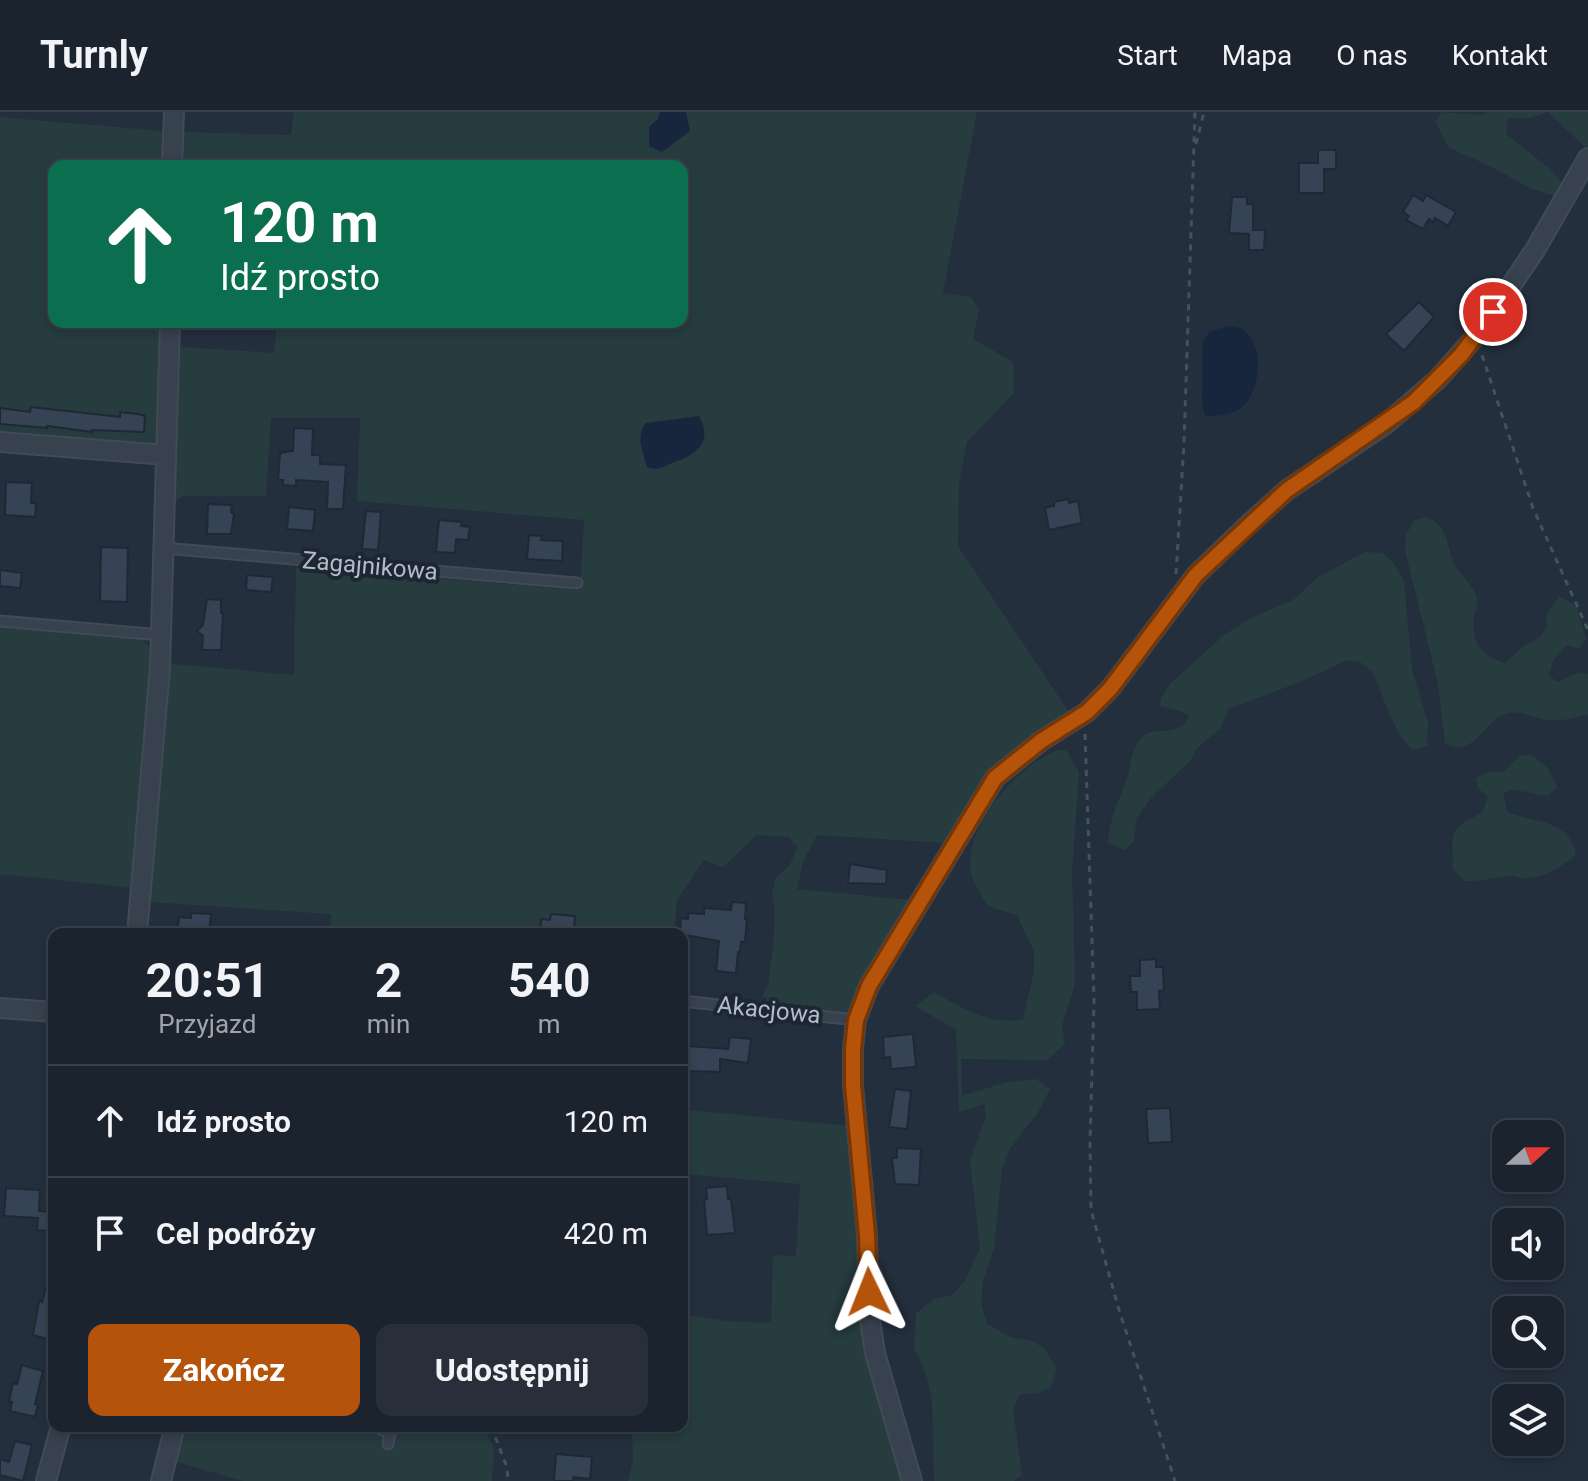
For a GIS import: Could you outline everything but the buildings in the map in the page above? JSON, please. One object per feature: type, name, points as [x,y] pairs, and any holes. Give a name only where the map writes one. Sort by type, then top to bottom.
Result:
[{"type":"street","points":[[172,160],[174,112]]},
{"type":"street","points":[[912,1481],[875,1353],[869,1313],[866,1222],[853,1085],[856,1020],[869,986],[995,778],[1041,741],[1087,712],[1110,689],[1196,575],[1287,490],[1414,402],[1437,380],[1476,336],[1535,250],[1588,158]]},
{"type":"street","points":[[137,928],[161,635],[170,328]]},
{"type":"street","points":[[0,442],[166,455]]},
{"type":"street","points":[[0,1008],[48,1012]]},
{"type":"street","points":[[46,1481],[59,1432]]},
{"type":"street","points":[[161,1481],[173,1432]]},
{"type":"lane","name":"Zagajnikowa","points":[[163,548],[577,583]]},
{"type":"lane","points":[[0,621],[161,635]]},
{"type":"lane","name":"Akacjowa","points":[[688,1002],[856,1020]]},
{"type":"lane","points":[[388,1432],[388,1444]]},
{"type":"path","points":[[1174,602],[1184,443],[1195,112]]},
{"type":"path","points":[[1193,151],[1204,112]]},
{"type":"path","points":[[1476,336],[1533,508],[1588,630]]},
{"type":"path","points":[[1087,712],[1084,744],[1094,1000],[1091,1210],[1119,1310],[1175,1481]]},
{"type":"path","points":[[493,1432],[507,1467],[508,1481]]},
{"type":"green space","points":[[294,112],[977,112],[943,293],[971,297],[979,309],[973,339],[1013,362],[1014,393],[967,442],[959,484],[958,546],[1073,718],[971,811],[944,843],[817,835],[803,862],[797,889],[911,900],[849,1009],[842,1015],[765,1007],[767,997],[762,997],[768,985],[773,946],[775,912],[772,895],[775,878],[790,865],[797,847],[789,837],[757,835],[723,867],[704,860],[677,900],[675,928],[330,928],[331,914],[148,902],[164,663],[294,675],[296,567],[580,590],[584,520],[357,501],[360,418],[271,418],[266,496],[183,496],[172,504],[174,338],[181,347],[274,353],[276,328],[688,328],[688,160],[181,160],[182,132],[291,135]]},
{"type":"green space","points":[[1442,112],[1482,115],[1491,112],[1548,112],[1530,118],[1508,119],[1506,134],[1550,169],[1564,185],[1555,196],[1532,189],[1449,148],[1435,122]]},
{"type":"green space","points":[[1548,112],[1588,112],[1588,150]]},
{"type":"green space","points":[[0,117],[162,131],[164,160],[48,160],[48,328],[165,328],[158,462],[0,450]]},
{"type":"green space","points":[[1427,517],[1441,528],[1454,563],[1476,594],[1474,635],[1490,657],[1505,663],[1525,645],[1540,637],[1546,628],[1547,614],[1559,596],[1576,606],[1586,639],[1579,649],[1567,645],[1553,661],[1549,675],[1557,682],[1579,672],[1588,674],[1588,714],[1551,720],[1508,713],[1492,722],[1465,746],[1445,744],[1438,684],[1405,551],[1406,534],[1415,520]]},
{"type":"green space","points":[[1365,552],[1382,553],[1393,562],[1404,580],[1412,670],[1428,722],[1427,746],[1412,750],[1388,711],[1373,672],[1360,662],[1348,660],[1228,709],[1221,728],[1197,748],[1190,761],[1151,798],[1137,818],[1134,841],[1124,850],[1108,843],[1112,818],[1137,743],[1151,732],[1180,727],[1189,716],[1160,706],[1161,698],[1171,683],[1224,635],[1251,618],[1293,600],[1318,577]]},
{"type":"green space","points":[[0,625],[140,637],[152,650],[135,888],[0,874]]},
{"type":"green space","points":[[1058,750],[1066,750],[1079,772],[1072,872],[1075,984],[1062,1026],[1065,1044],[1047,1060],[961,1059],[962,1096],[1007,1082],[1036,1079],[1050,1089],[1037,1114],[1009,1150],[1002,1169],[994,1248],[983,1282],[981,1303],[987,1324],[1010,1337],[1032,1341],[1044,1348],[1057,1369],[1051,1387],[1038,1393],[1020,1394],[1013,1408],[1022,1475],[1014,1481],[934,1481],[932,1401],[926,1374],[914,1348],[916,1313],[934,1299],[952,1295],[964,1282],[980,1249],[970,1161],[986,1115],[984,1104],[959,1112],[956,1030],[915,1006],[935,992],[966,1010],[988,1018],[1023,1019],[1034,971],[1034,952],[1017,915],[993,908],[983,899],[971,869],[972,849],[991,807],[1007,788],[1041,758]]},
{"type":"green space","points":[[1531,754],[1547,767],[1558,787],[1547,796],[1511,789],[1503,794],[1507,811],[1558,828],[1572,842],[1576,854],[1559,868],[1538,876],[1465,881],[1453,869],[1453,839],[1463,823],[1483,812],[1488,797],[1478,788],[1476,778],[1488,772],[1503,772],[1520,756]]},
{"type":"green space","points":[[688,1110],[849,1126],[862,1262],[905,1481],[628,1481],[633,1460],[632,1432],[688,1432],[688,1315],[771,1323],[773,1255],[796,1256],[800,1184],[688,1175]]},
{"type":"green space","points":[[180,1432],[485,1432],[494,1449],[492,1481],[243,1481],[173,1461]]},
{"type":"water","points":[[660,112],[686,112],[690,131],[662,152],[649,146],[649,127],[658,119]]},
{"type":"water","points":[[1230,326],[1242,329],[1255,346],[1258,368],[1253,391],[1238,410],[1205,416],[1202,404],[1203,342],[1210,331]]},
{"type":"water","points":[[699,416],[704,433],[695,451],[663,467],[647,467],[640,439],[646,423]]},
{"type":"route","points":[[869,1292],[865,1208],[853,1085],[856,1020],[869,986],[995,778],[1041,741],[1087,712],[1110,689],[1196,575],[1287,490],[1414,402],[1461,355],[1493,312]]}]
